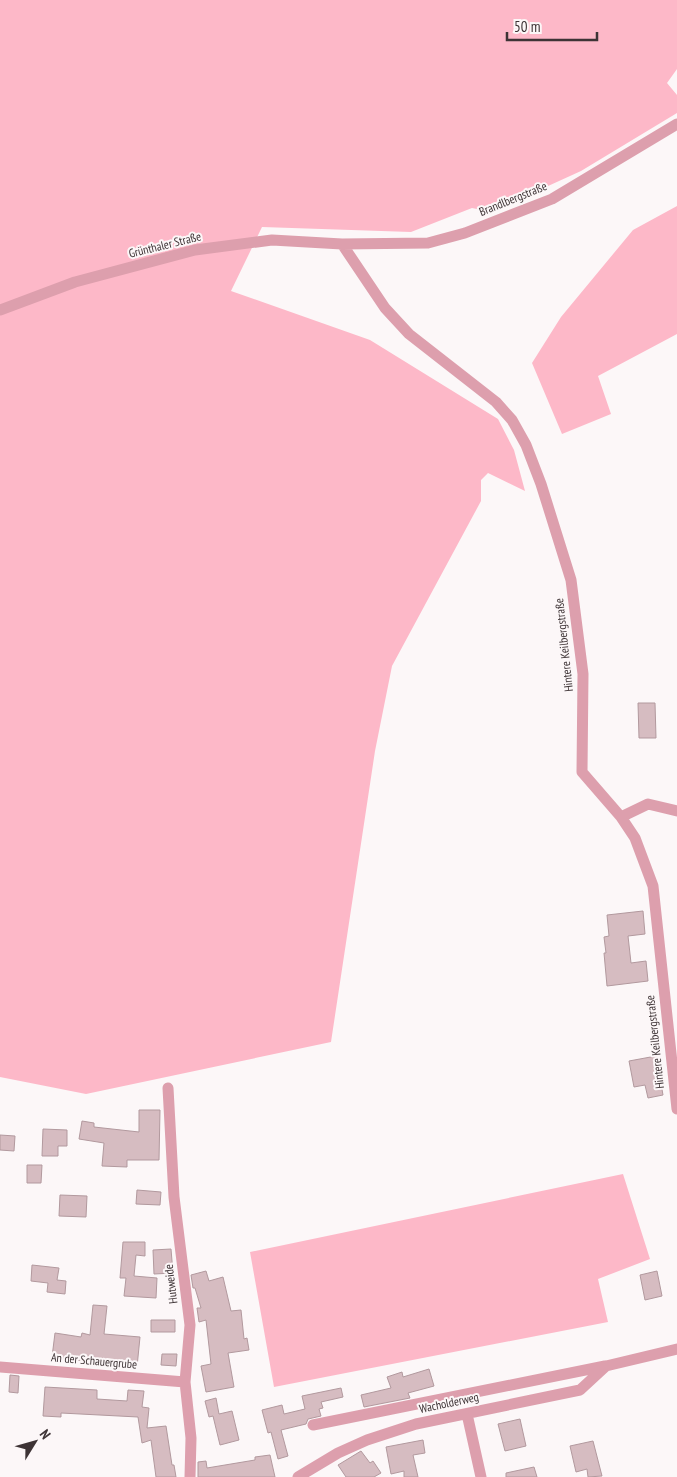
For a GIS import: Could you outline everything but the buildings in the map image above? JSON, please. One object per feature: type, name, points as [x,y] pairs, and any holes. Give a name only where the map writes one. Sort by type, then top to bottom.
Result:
[{"type":"street","name":"Brandlbergstraße","points":[[342,244],[428,243],[465,233],[552,199],[677,124]]},
{"type":"street","name":"Grünthaler Straße","points":[[0,310],[75,282],[195,250],[272,240],[342,244]]},
{"type":"street","name":"Hintere Keilbergstraße","points":[[342,244],[385,308],[409,334],[496,402],[512,420],[526,445],[571,580],[583,674],[582,772],[621,817],[636,838],[653,886],[676,1104]]},
{"type":"street","points":[[621,817],[648,804],[677,811]]},
{"type":"street","name":"Hutweide","points":[[168,1088],[174,1197],[190,1325],[185,1382],[191,1438],[190,1477]]},
{"type":"street","name":"Wacholderweg","points":[[313,1425],[677,1350]]},
{"type":"street","name":"Wacholderweg","points":[[302,1476],[338,1453],[367,1440],[416,1424],[580,1390],[606,1366]]},
{"type":"street","name":"An der Schauergrube","points":[[0,1367],[185,1382]]},
{"type":"street","points":[[467,1414],[481,1477]]},
{"type":"shaded area","points":[[0,0],[677,0],[677,69],[667,83],[677,95],[677,113],[581,171],[491,212],[472,208],[411,232],[262,227],[231,291],[370,340],[498,419],[514,450],[525,491],[488,473],[481,480],[481,501],[392,666],[375,751],[331,1042],[86,1094],[0,1077]]},
{"type":"shaded area","points":[[677,206],[677,334],[598,376],[611,414],[562,434],[532,363],[561,317],[633,230]]},
{"type":"shaded area","points":[[623,1174],[650,1259],[598,1279],[608,1322],[274,1387],[250,1252]]}]
